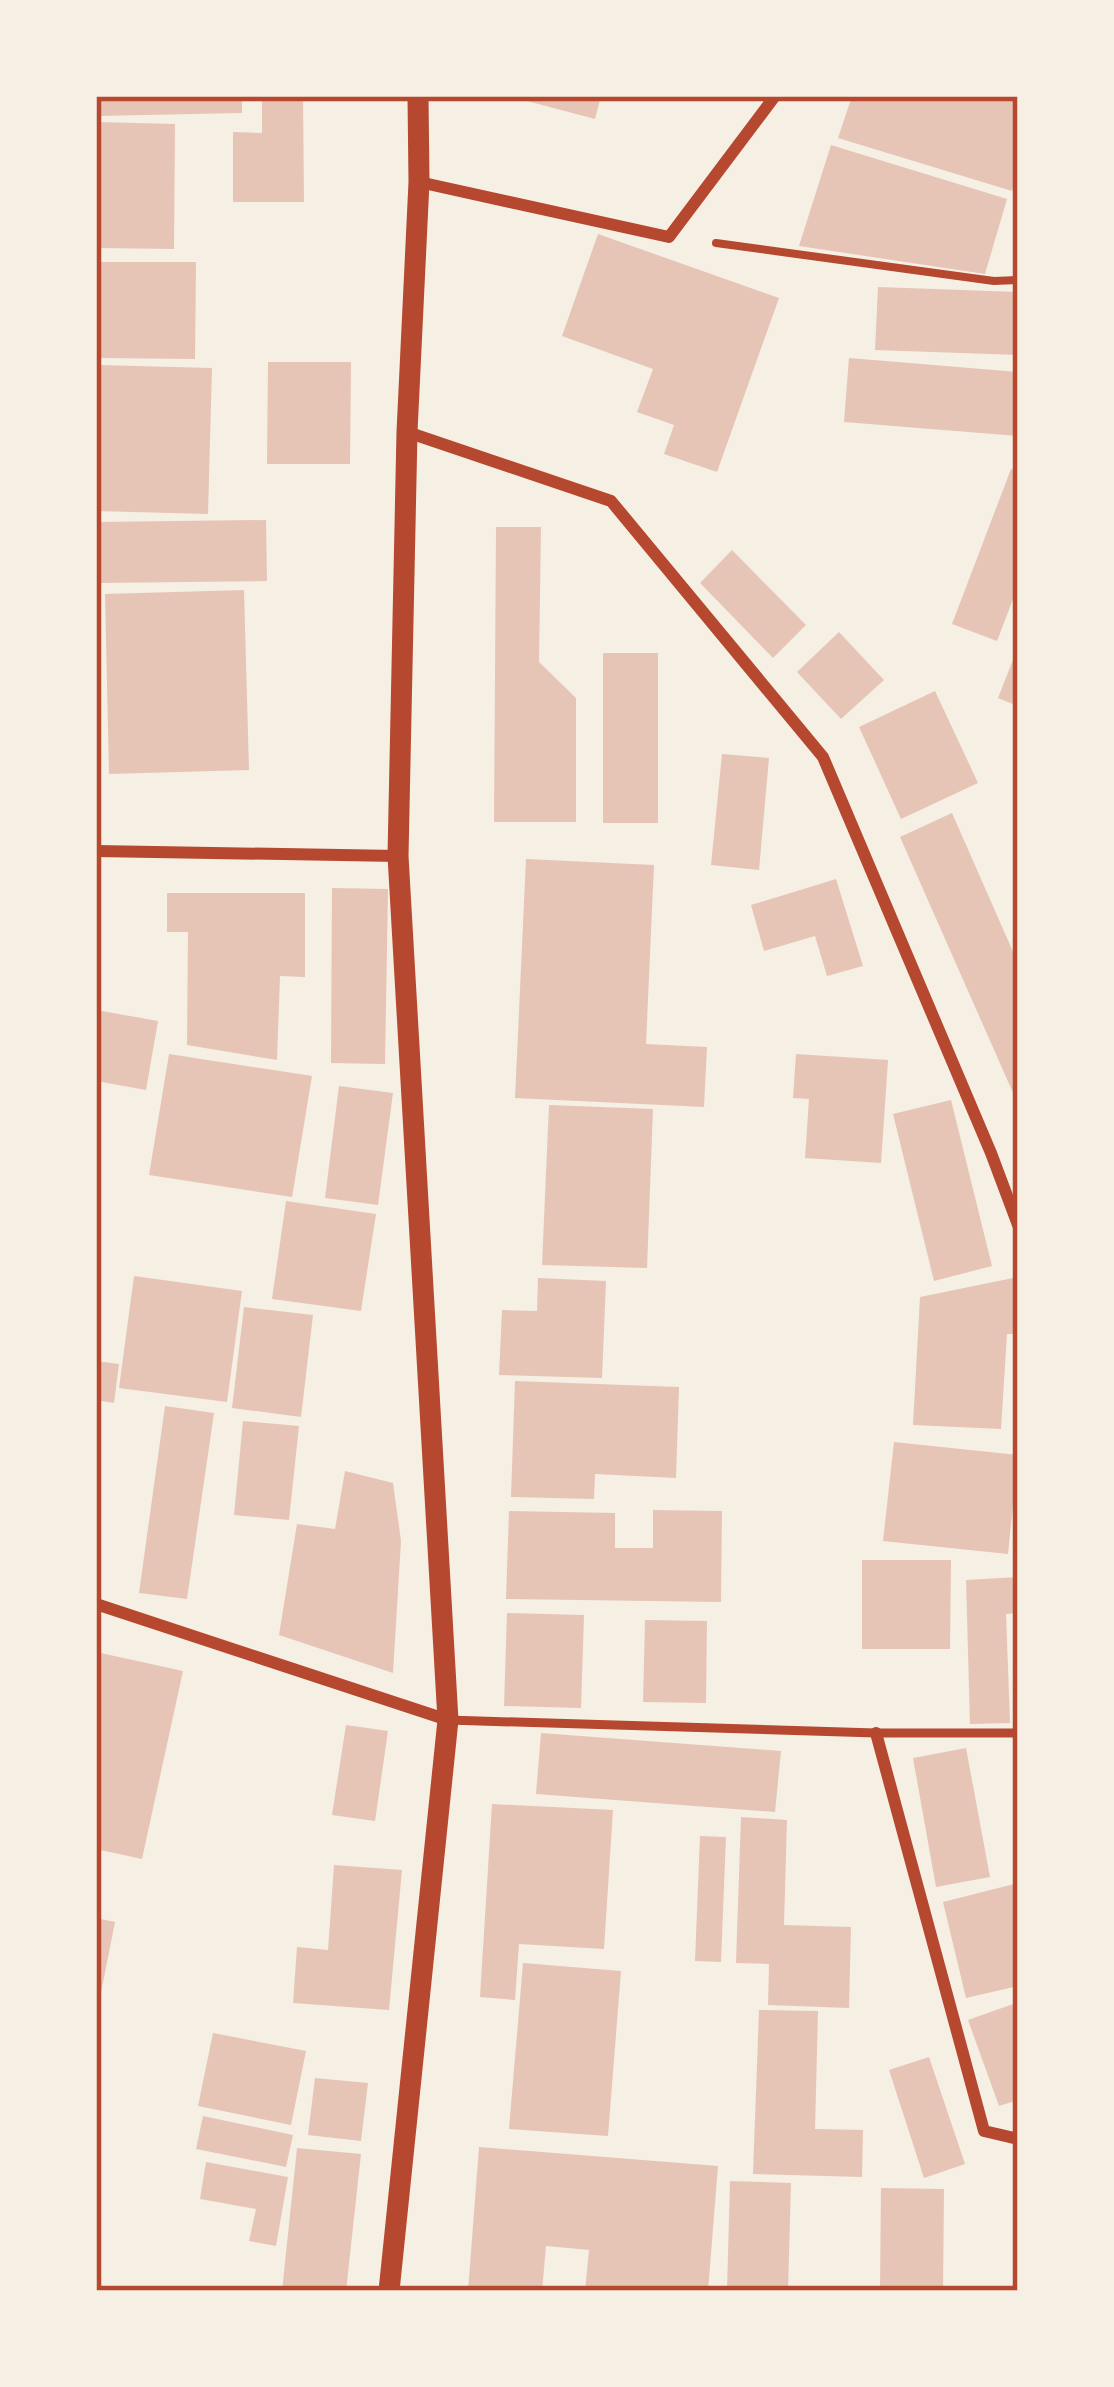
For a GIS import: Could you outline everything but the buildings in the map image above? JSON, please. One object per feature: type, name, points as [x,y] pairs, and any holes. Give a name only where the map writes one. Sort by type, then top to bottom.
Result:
[{"type":"street","points":[[389,2291],[448,1720],[398,856],[418,96]]},
{"type":"street","points":[[419,182],[669,237],[775,96]]},
{"type":"street","points":[[407,432],[611,501],[823,758],[1018,1226]]},
{"type":"street","points":[[96,851],[398,856]]},
{"type":"street","points":[[96,1604],[448,1720]]},
{"type":"street","points":[[876,1732],[984,2131],[1018,2139]]},
{"type":"lane","points":[[448,1720],[1018,1733]]},
{"type":"path","points":[[669,237],[994,281],[1018,280]]}]
